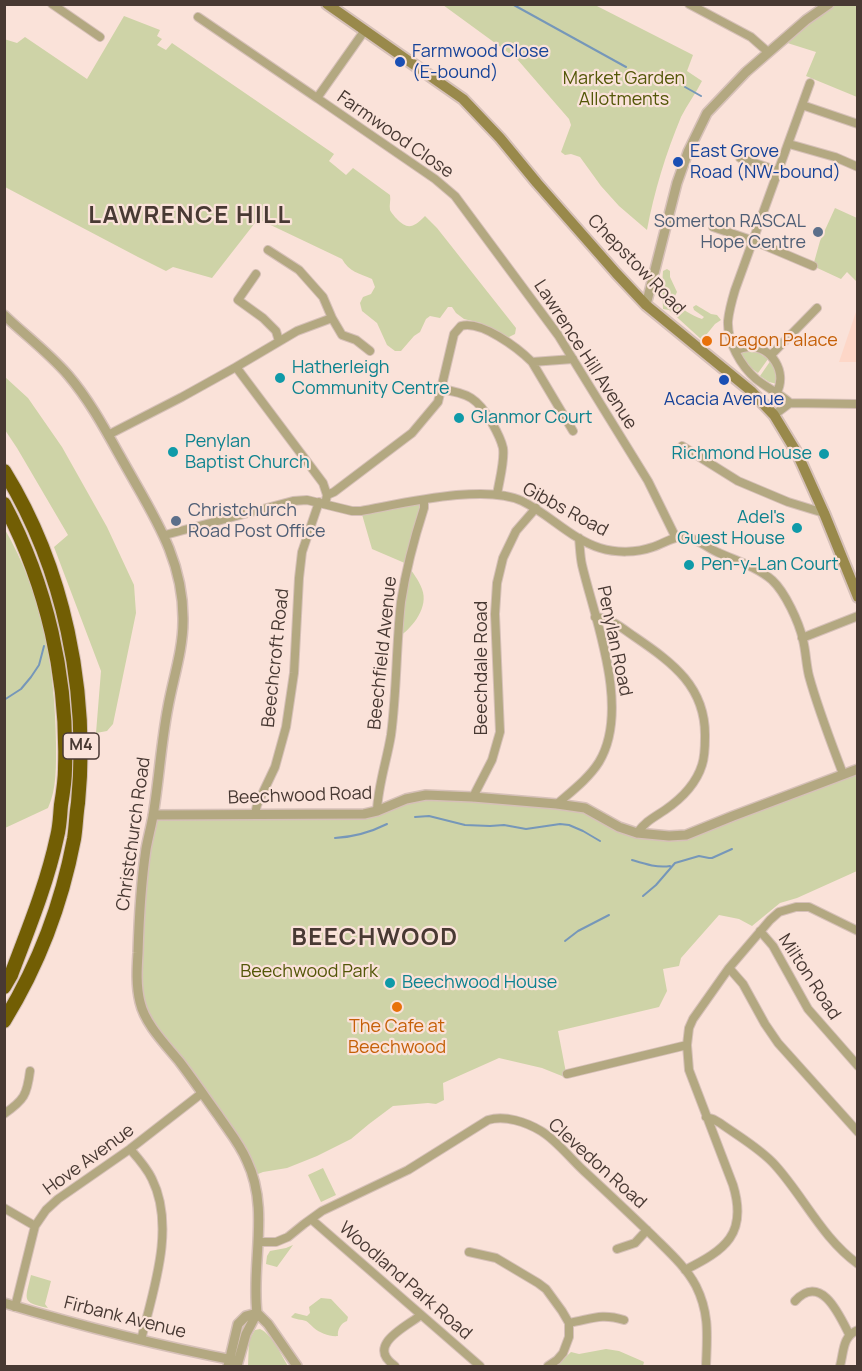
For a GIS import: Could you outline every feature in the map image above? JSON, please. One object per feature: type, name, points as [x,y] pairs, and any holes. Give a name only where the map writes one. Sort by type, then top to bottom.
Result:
[{"type":"highway","name":"M4","points":[[4,471],[32,521],[58,596],[70,644],[78,697],[81,769],[74,838],[57,909],[37,958],[15,1004],[4,1021]]},
{"type":"highway","name":"M4","points":[[4,504],[31,561],[50,625],[61,686],[65,770],[58,836],[41,894],[11,975],[4,987]]},
{"type":"main road","name":"Chepstow Road","points":[[327,4],[463,99],[646,305],[751,391],[774,415],[797,453],[858,597]]},
{"type":"street","points":[[52,4],[100,38]]},
{"type":"street","points":[[689,4],[751,37],[768,52]]},
{"type":"street","points":[[646,305],[677,183],[688,152],[707,113],[768,52],[829,4]]},
{"type":"street","name":"Farmwood Close","points":[[198,16],[435,179],[455,196]]},
{"type":"street","name":"Farmwood Close","points":[[317,98],[365,30]]},
{"type":"street","points":[[790,403],[745,368],[730,334],[728,320],[735,290],[810,83]]},
{"type":"street","points":[[802,105],[858,124]]},
{"type":"street","points":[[789,144],[835,157],[858,167]]},
{"type":"street","points":[[740,158],[778,171]]},
{"type":"street","name":"Lawrence Hill Avenue","points":[[455,196],[558,335],[643,474],[676,538]]},
{"type":"street","points":[[714,227],[813,266]]},
{"type":"street","points":[[268,250],[299,270],[323,297],[342,335],[356,340],[370,351]]},
{"type":"street","points":[[256,274],[238,300],[263,318],[276,331],[279,341]]},
{"type":"street","points":[[771,355],[817,308]]},
{"type":"street","name":"Christchurch Road","points":[[4,315],[67,373],[81,391],[165,535],[177,568],[182,600],[182,638],[167,710],[153,815],[146,848],[139,917],[137,971],[140,1003],[145,1016],[157,1034],[240,1146],[249,1163],[256,1187],[259,1242],[254,1292],[257,1313]]},
{"type":"street","points":[[108,435],[182,397],[297,331],[332,318]]},
{"type":"street","points":[[236,367],[323,483],[327,495],[412,433],[438,402],[454,334],[458,327],[466,324],[476,325],[505,340],[524,354],[532,362],[573,431]]},
{"type":"street","points":[[736,350],[752,347],[771,355],[779,368],[780,382],[777,392]]},
{"type":"street","points":[[532,362],[573,359]]},
{"type":"street","points":[[440,389],[458,392],[477,401],[485,410],[497,432],[503,449],[497,495]]},
{"type":"street","points":[[774,415],[790,403],[858,404]]},
{"type":"street","points":[[682,446],[738,481],[788,502],[824,513]]},
{"type":"street","name":"Beechcroft Road","points":[[255,814],[256,805],[275,767],[286,727],[294,673],[302,552],[327,495]]},
{"type":"street","name":"Gibbs Road","points":[[165,535],[293,501],[307,500],[361,511],[436,497],[497,495],[519,500],[536,508],[579,538],[597,547],[616,552],[651,548],[676,538]]},
{"type":"street","name":"Beechfield Avenue","points":[[377,812],[391,735],[401,603],[407,564],[424,508],[424,500]]},
{"type":"street","name":"Beechdale Road","points":[[473,796],[492,759],[500,732],[495,614],[497,583],[506,551],[516,531],[536,508]]},
{"type":"street","points":[[676,538],[690,537],[712,550],[756,569],[773,581],[784,596],[802,638],[809,675],[822,719],[843,774]]},
{"type":"street","name":"Penylan Road","points":[[558,804],[577,787],[600,760],[611,728],[612,699],[609,676],[581,562],[579,538]]},
{"type":"street","points":[[802,638],[858,616]]},
{"type":"street","points":[[595,617],[612,621],[672,665],[691,685],[699,699],[703,714],[705,748],[696,778],[680,800],[645,823],[637,833]]},
{"type":"street","name":"Beechwood Road","points":[[153,815],[357,814],[377,812],[406,799],[426,795],[473,796],[585,808],[619,827],[637,833],[686,835],[858,769]]},
{"type":"street","points":[[685,1270],[711,1257],[720,1249],[730,1238],[737,1219],[735,1193],[689,1070],[687,1046],[689,1028],[695,1015],[729,968],[779,912],[786,908],[809,907],[854,930],[858,919]]},
{"type":"street","name":"Milton Road","points":[[760,931],[773,946],[808,1009],[858,1065]]},
{"type":"street","points":[[729,968],[739,978],[778,1043],[858,1132]]},
{"type":"street","points":[[567,1074],[687,1046]]},
{"type":"street","points":[[4,1114],[20,1104],[28,1089],[30,1071]]},
{"type":"street","name":"Hove Avenue","points":[[15,1307],[35,1226],[46,1210],[202,1093]]},
{"type":"street","name":"Clevedon Road","points":[[259,1242],[276,1242],[290,1236],[311,1219],[334,1205],[408,1170],[488,1120],[498,1118],[520,1122],[544,1133],[647,1230],[685,1270],[696,1287],[705,1310],[707,1333],[705,1366]]},
{"type":"street","points":[[706,1118],[716,1120],[772,1162],[832,1240],[858,1264]]},
{"type":"street","points":[[130,1149],[152,1179],[159,1197],[161,1214],[161,1258],[141,1340]]},
{"type":"street","points":[[4,1208],[35,1226]]},
{"type":"street","name":"Woodland Park Road","points":[[311,1219],[480,1366]]},
{"type":"street","points":[[617,1249],[634,1243],[647,1230]]},
{"type":"street","points":[[470,1252],[496,1258],[542,1286],[565,1314],[570,1333],[565,1349],[557,1360],[548,1366]]},
{"type":"street","points":[[795,1301],[806,1292],[820,1293],[833,1305],[849,1334]]},
{"type":"street","name":"Firbank Avenue","points":[[4,1304],[233,1363]]},
{"type":"street","points":[[233,1363],[257,1313],[271,1327],[297,1366]]},
{"type":"street","points":[[395,1366],[386,1359],[384,1353],[386,1344],[390,1338],[421,1315]]},
{"type":"street","points":[[569,1323],[603,1316],[624,1320]]},
{"type":"street","points":[[840,1366],[849,1334],[858,1330]]},
{"type":"shaded area","points":[[857,309],[857,362],[839,362]]},
{"type":"green space","name":"Market Garden Allotments","points":[[443,5],[595,5],[693,55],[687,71],[702,81],[681,117],[670,144],[647,230],[619,206],[580,157],[565,155],[561,152],[571,125],[569,119],[517,59]]},
{"type":"green space","points":[[829,5],[857,5],[857,97],[806,76],[816,52],[781,41]]},
{"type":"green space","points":[[124,16],[160,30],[157,36],[162,39],[157,45],[166,50],[172,43],[334,154],[329,161],[346,175],[353,168],[390,195],[390,211],[404,225],[414,225],[425,216],[516,328],[515,334],[509,337],[502,336],[481,323],[464,319],[452,307],[448,307],[440,318],[430,316],[426,319],[420,332],[401,351],[395,351],[387,345],[377,323],[362,311],[360,303],[363,297],[371,294],[375,287],[372,279],[351,269],[342,259],[258,219],[212,278],[173,267],[166,271],[5,187],[4,39],[17,43],[25,37],[87,79]]},
{"type":"green space","points":[[835,208],[857,218],[857,282],[847,272],[841,279],[813,266],[820,241]]},
{"type":"green space","points":[[667,269],[670,271],[670,277],[677,292],[674,300],[680,307],[702,319],[704,317],[694,310],[693,307],[696,305],[717,315],[721,320],[702,340],[669,310],[663,309],[663,271]]},
{"type":"green space","points":[[747,351],[759,353],[768,359],[758,373],[741,355]]},
{"type":"green space","points":[[771,360],[776,367],[777,384],[760,376]]},
{"type":"green space","points":[[5,377],[28,398],[62,447],[107,527],[134,585],[136,613],[113,724],[107,731],[96,733],[101,671],[54,547],[68,535],[5,430]]},
{"type":"green space","points":[[424,500],[407,564],[372,549],[361,511]]},
{"type":"green space","points":[[4,528],[28,579],[44,633],[53,688],[56,744],[54,785],[48,808],[5,828]]},
{"type":"green space","points":[[407,564],[421,586],[424,596],[418,616],[399,637]]},
{"type":"green space","name":"Beechwood Park","points":[[857,769],[857,871],[797,898],[780,903],[752,926],[739,919],[719,915],[681,958],[679,966],[663,969],[667,991],[659,1007],[558,1031],[567,1078],[542,1068],[499,1058],[443,1083],[444,1100],[436,1104],[393,1106],[351,1139],[317,1156],[287,1168],[253,1176],[249,1163],[145,1016],[137,971],[153,815],[351,814],[426,795],[585,808],[619,827],[686,835]]},
{"type":"green space","points":[[323,1168],[336,1195],[321,1202],[308,1175]]},
{"type":"green space","points":[[293,1245],[277,1267],[266,1264],[270,1251]]},
{"type":"green space","points":[[31,1275],[51,1281],[45,1304],[48,1308],[33,1304],[27,1299]]},
{"type":"green space","points":[[321,1298],[331,1299],[348,1317],[340,1327],[338,1336],[322,1333],[306,1321],[291,1317],[295,1313],[307,1316],[310,1313],[309,1307]]},
{"type":"green space","points":[[260,1329],[273,1340],[288,1366],[248,1366],[249,1340],[255,1330]]},
{"type":"green space","points":[[606,1349],[619,1351],[642,1361],[643,1366],[556,1366],[571,1352],[579,1354]]},
{"type":"waterway","points":[[512,4],[626,67]]},
{"type":"waterway","points":[[685,87],[701,96]]},
{"type":"waterway","points":[[4,700],[21,689],[31,677],[39,665],[44,646]]},
{"type":"waterway","points":[[415,817],[429,816],[465,825],[504,825],[526,829],[560,824],[569,825],[600,841]]},
{"type":"waterway","points":[[335,838],[362,834],[387,824]]},
{"type":"waterway","points":[[643,896],[675,863],[699,856],[712,858],[732,849]]},
{"type":"waterway","points":[[632,860],[656,866],[670,866]]},
{"type":"waterway","points":[[565,941],[578,931],[609,915]]},
{"type":"place","name":"Farmwood Close (E-bound)","points":[[400,62]]},
{"type":"place","name":"East Grove Road (NW-bound)","points":[[678,162]]},
{"type":"place","name":"Somerton RASCAL Hope Centre","points":[[818,232]]},
{"type":"place","name":"Dragon Palace","points":[[707,341]]},
{"type":"place","name":"Hatherleigh Community Centre","points":[[280,378]]},
{"type":"place","name":"Acacia Avenue","points":[[724,380]]},
{"type":"place","name":"Glanmor Court","points":[[459,418]]},
{"type":"place","name":"Penylan Baptist Church","points":[[173,452]]},
{"type":"place","name":"Richmond House","points":[[824,454]]},
{"type":"place","name":"Christchurch Road Post Office","points":[[176,521]]},
{"type":"place","name":"Adel's Guest House","points":[[797,528]]},
{"type":"place","name":"Pen-y-Lan Court","points":[[689,565]]},
{"type":"place","name":"Beechwood House","points":[[390,983]]},
{"type":"place","name":"The Cafe at Beechwood","points":[[397,1007]]},
{"type":"district","name":"LAWRENCE HILL","points":[[190,216]]},
{"type":"district","name":"BEECHWOOD","points":[[375,938]]}]
